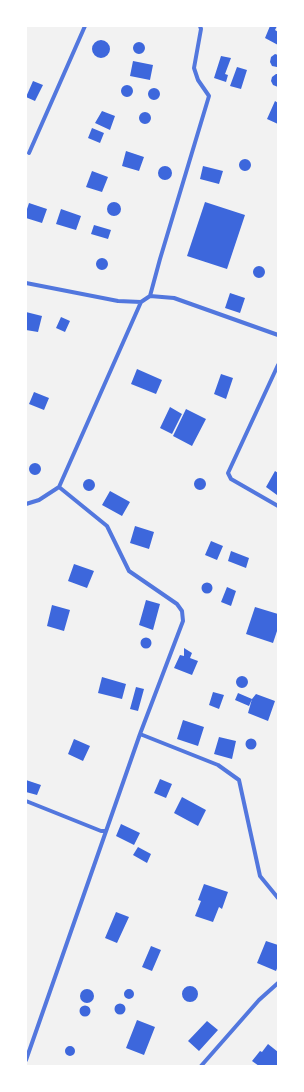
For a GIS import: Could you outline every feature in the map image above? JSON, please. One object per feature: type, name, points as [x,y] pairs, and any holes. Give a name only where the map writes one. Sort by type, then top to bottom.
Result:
[{"type":"street","points":[[29,153],[85,26]]},
{"type":"street","points":[[150,296],[209,96],[198,80],[194,68],[201,29],[200,26]]},
{"type":"street","points":[[26,283],[118,301],[141,302]]},
{"type":"street","points":[[26,504],[39,500],[59,486],[141,302],[150,296],[174,298],[278,335]]},
{"type":"street","points":[[278,365],[228,473],[231,479],[278,506]]},
{"type":"street","points":[[26,1060],[140,734],[183,621],[182,611],[177,604],[129,571],[107,526],[59,486]]},
{"type":"street","points":[[140,734],[218,765],[240,780],[260,876],[278,898]]},
{"type":"street","points":[[26,801],[101,831],[106,831]]},
{"type":"street","points":[[201,1066],[259,1000],[278,983]]},
{"type":"building","points":[[270,26],[277,26],[275,30],[278,32],[278,45],[265,38]]},
{"type":"building","points":[[97,40],[105,40],[110,45],[108,56],[105,58],[97,58],[92,53],[92,45]]},
{"type":"building","points":[[137,42],[141,42],[145,48],[141,54],[137,54],[133,50],[133,46]]},
{"type":"building","points":[[275,54],[278,55],[277,67],[272,66],[270,62],[271,57]]},
{"type":"building","points":[[221,56],[231,58],[225,74],[228,75],[226,82],[214,78]]},
{"type":"building","points":[[133,61],[153,65],[150,80],[130,76]]},
{"type":"building","points":[[237,67],[247,70],[241,89],[230,86]]},
{"type":"building","points":[[278,74],[278,87],[273,85],[271,81],[272,77]]},
{"type":"building","points":[[33,81],[43,85],[35,101],[26,97]]},
{"type":"building","points":[[125,85],[129,85],[133,91],[129,97],[125,97],[121,93],[121,89]]},
{"type":"building","points":[[152,88],[156,88],[160,94],[156,100],[152,100],[148,96],[148,92]]},
{"type":"building","points":[[275,101],[278,103],[278,124],[267,119]]},
{"type":"building","points":[[102,111],[115,116],[110,130],[95,123]]},
{"type":"building","points":[[143,112],[147,112],[151,118],[147,124],[143,124],[139,120],[139,116]]},
{"type":"building","points":[[92,128],[104,133],[100,143],[88,138]]},
{"type":"building","points":[[126,151],[144,157],[139,171],[122,166]]},
{"type":"building","points":[[243,159],[247,159],[251,165],[247,171],[243,171],[239,167],[239,163]]},
{"type":"building","points":[[162,166],[168,166],[172,170],[172,176],[168,180],[162,180],[158,176],[158,170]]},
{"type":"building","points":[[203,166],[223,171],[219,184],[200,179]]},
{"type":"building","points":[[92,171],[108,177],[102,192],[86,187]]},
{"type":"building","points":[[111,202],[117,202],[121,206],[121,212],[117,216],[111,216],[107,212],[107,206]]},
{"type":"building","points":[[205,202],[245,215],[227,269],[187,256]]},
{"type":"building","points":[[29,203],[47,209],[42,223],[26,218]]},
{"type":"building","points":[[61,209],[81,216],[76,230],[56,224]]},
{"type":"building","points":[[94,225],[111,230],[108,239],[91,234]]},
{"type":"building","points":[[100,258],[104,258],[108,264],[104,270],[100,270],[96,266],[96,262]]},
{"type":"building","points":[[257,266],[261,266],[265,272],[261,278],[257,278],[253,274],[253,270]]},
{"type":"building","points":[[230,293],[245,298],[240,313],[225,308]]},
{"type":"building","points":[[26,312],[42,316],[38,332],[26,330]]},
{"type":"building","points":[[61,317],[70,321],[65,332],[56,328]]},
{"type":"building","points":[[137,369],[162,380],[156,394],[131,384]]},
{"type":"building","points":[[221,374],[233,378],[226,399],[214,394]]},
{"type":"building","points":[[34,392],[49,398],[44,410],[29,404]]},
{"type":"building","points":[[170,407],[182,414],[172,434],[160,428]]},
{"type":"building","points":[[186,409],[206,419],[192,446],[173,436]]},
{"type":"building","points":[[33,463],[37,463],[41,469],[37,475],[33,475],[29,471],[29,467]]},
{"type":"building","points":[[275,471],[278,473],[277,495],[266,487]]},
{"type":"building","points":[[198,478],[202,478],[206,484],[202,490],[198,490],[194,486],[194,482]]},
{"type":"building","points":[[87,479],[91,479],[95,485],[91,491],[87,491],[83,487],[83,483]]},
{"type":"building","points":[[110,491],[130,502],[122,516],[102,505]]},
{"type":"building","points":[[135,526],[154,532],[149,549],[130,543]]},
{"type":"building","points":[[211,541],[223,546],[217,560],[205,555]]},
{"type":"building","points":[[231,551],[249,558],[246,568],[228,561]]},
{"type":"building","points":[[74,564],[94,571],[87,588],[68,581]]},
{"type":"building","points":[[205,583],[209,583],[211,584],[211,592],[205,593],[202,590],[202,586]]},
{"type":"building","points":[[227,587],[236,591],[231,606],[221,602]]},
{"type":"building","points":[[146,600],[160,604],[153,630],[139,625]]},
{"type":"building","points":[[52,605],[70,610],[64,631],[47,626]]},
{"type":"building","points":[[255,607],[278,614],[278,628],[273,643],[246,634]]},
{"type":"building","points":[[146,637],[150,639],[152,643],[150,647],[146,649],[142,647],[140,643],[142,639]]},
{"type":"building","points":[[184,648],[192,653],[190,658],[198,661],[192,675],[174,668],[180,655],[184,656]]},
{"type":"building","points":[[240,676],[244,676],[248,682],[244,688],[240,688],[236,684],[236,680]]},
{"type":"building","points":[[102,677],[126,684],[122,699],[98,693]]},
{"type":"building","points":[[136,687],[144,689],[138,711],[130,709]]},
{"type":"building","points":[[213,692],[224,695],[219,709],[209,705]]},
{"type":"building","points":[[238,693],[252,699],[249,706],[235,700]]},
{"type":"building","points":[[256,694],[275,701],[268,721],[248,713],[252,699]]},
{"type":"building","points":[[183,720],[204,727],[198,746],[177,739]]},
{"type":"building","points":[[219,737],[236,741],[232,759],[214,754]]},
{"type":"building","points":[[251,738],[255,740],[257,744],[255,748],[251,750],[247,748],[245,744],[247,740]]},
{"type":"building","points":[[74,739],[90,746],[83,761],[68,754]]},
{"type":"building","points":[[160,779],[172,784],[166,798],[154,793]]},
{"type":"building","points":[[26,780],[41,785],[37,795],[26,792]]},
{"type":"building","points":[[182,797],[206,810],[198,826],[174,813]]},
{"type":"building","points":[[121,824],[140,833],[134,845],[116,836]]},
{"type":"building","points":[[138,847],[151,854],[147,863],[133,855]]},
{"type":"building","points":[[204,884],[228,892],[222,909],[219,907],[213,922],[195,916],[201,901],[198,900]]},
{"type":"building","points":[[116,912],[129,917],[117,943],[105,938]]},
{"type":"building","points":[[266,941],[278,945],[278,966],[276,971],[257,963]]},
{"type":"building","points":[[151,946],[161,950],[152,971],[142,967]]},
{"type":"building","points":[[190,986],[197,991],[198,994],[193,1001],[190,1002],[183,997],[182,994],[187,987]]},
{"type":"building","points":[[87,989],[92,991],[94,996],[92,1001],[87,1003],[82,1001],[80,996],[82,991]]},
{"type":"building","points":[[129,989],[134,994],[129,999],[124,994]]},
{"type":"building","points":[[118,1004],[122,1004],[124,1005],[124,1013],[118,1014],[115,1011],[115,1007]]},
{"type":"building","points":[[83,1006],[87,1006],[89,1007],[89,1015],[83,1016],[80,1013],[80,1009]]},
{"type":"building","points":[[137,1020],[155,1027],[144,1055],[126,1048]]},
{"type":"building","points":[[207,1021],[218,1030],[199,1051],[188,1041]]},
{"type":"building","points":[[268,1044],[278,1052],[278,1066],[259,1066],[252,1061]]},
{"type":"building","points":[[68,1046],[72,1046],[74,1047],[74,1055],[68,1056],[65,1053],[65,1049]]}]
